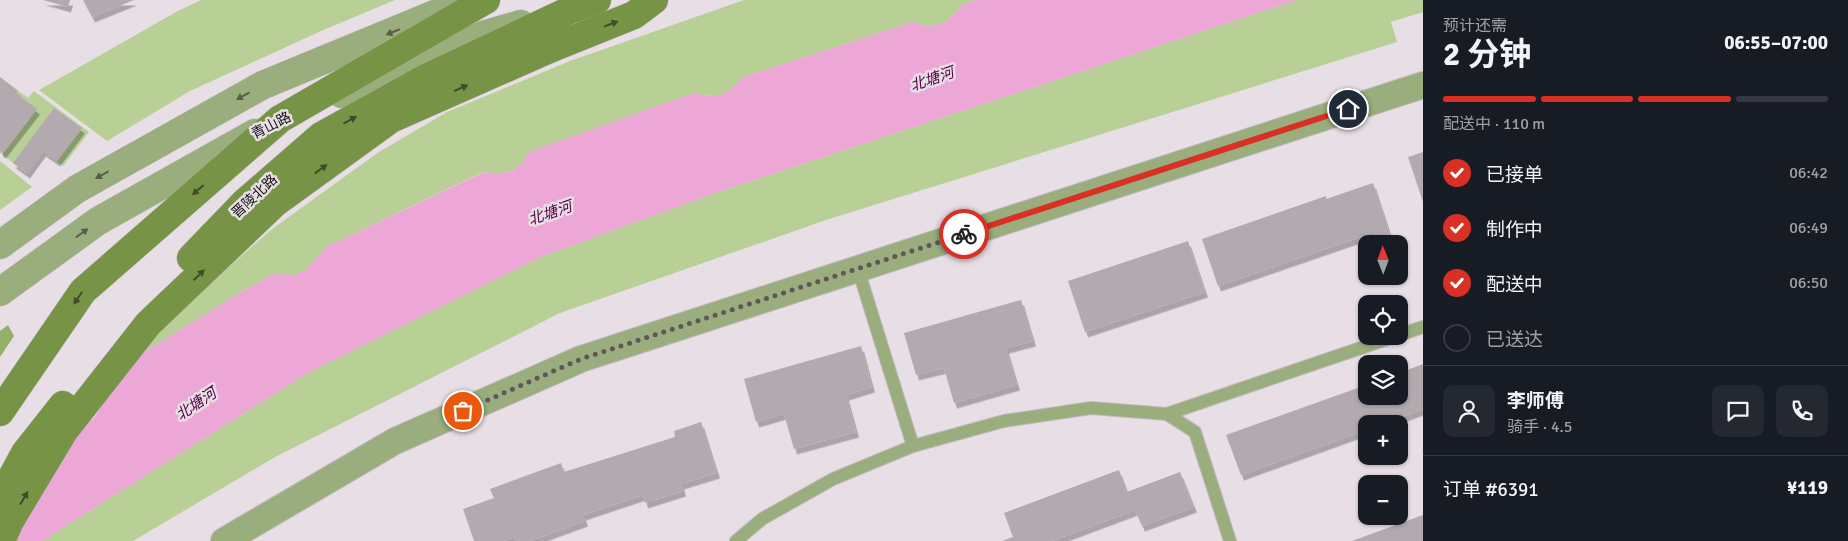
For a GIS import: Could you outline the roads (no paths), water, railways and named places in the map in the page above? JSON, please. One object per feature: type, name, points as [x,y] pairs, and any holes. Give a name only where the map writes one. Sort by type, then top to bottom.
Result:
[{"type":"main road","points":[[0,412],[83,291],[280,119],[486,0]]},
{"type":"main road","name":"晋陵北路","points":[[0,499],[25,453],[132,318],[245,202],[321,136],[426,78],[568,10],[597,0]]},
{"type":"main road","points":[[1,541],[10,521],[64,431],[148,324],[275,203],[391,119],[552,48],[634,15],[654,0]]},
{"type":"street","points":[[0,245],[77,189],[263,85],[470,0]]},
{"type":"street","name":"青山路","points":[[0,292],[98,221],[280,119],[484,36],[568,10]]},
{"type":"street","points":[[224,541],[395,440],[581,359],[1423,85]]},
{"type":"lane","points":[[858,269],[913,446]]},
{"type":"lane","points":[[1408,332],[1423,327]]},
{"type":"lane","points":[[736,541],[762,519],[833,479],[913,446],[1004,421],[1091,408],[1167,414],[1370,345]]},
{"type":"lane","points":[[1167,414],[1195,432],[1230,541]]},
{"type":"water","name":"北塘河","points":[[977,0],[1297,0],[718,192],[543,256],[311,371],[42,541],[0,541],[0,487],[93,419],[135,358],[241,292],[274,274],[295,275],[307,269],[326,247],[484,172],[505,173],[511,171],[520,165],[529,152],[694,93],[710,96],[722,94],[744,77],[913,22],[928,27],[947,22],[963,4]]}]
